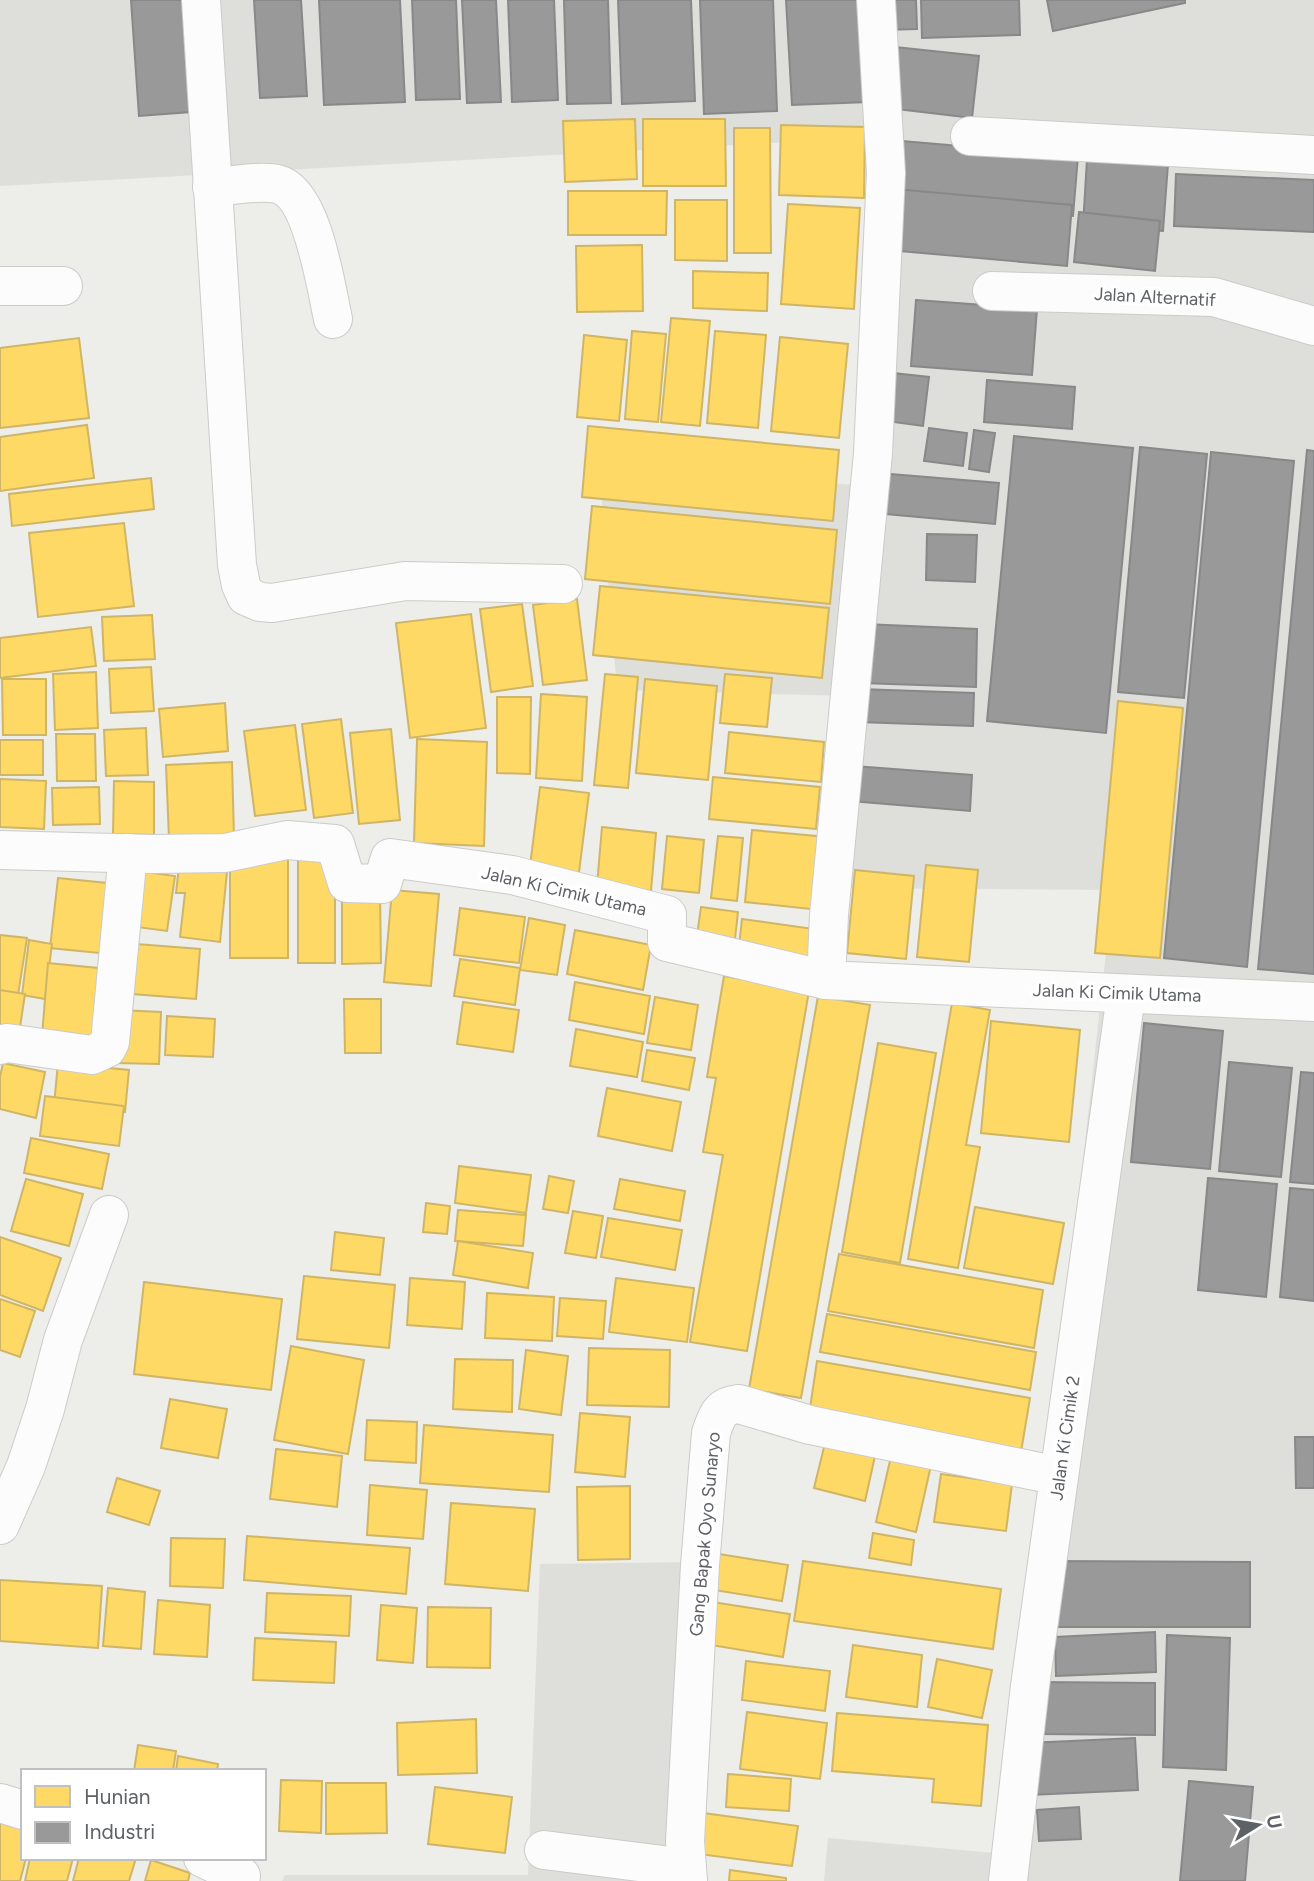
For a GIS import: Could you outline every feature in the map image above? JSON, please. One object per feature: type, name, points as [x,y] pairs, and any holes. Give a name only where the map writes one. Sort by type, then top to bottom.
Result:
[{"type":"street","points":[[201,0],[237,565],[246,596],[272,603],[405,581],[563,584]]},
{"type":"street","points":[[826,980],[829,915],[873,440],[886,173],[876,0]]},
{"type":"street","points":[[970,135],[1314,155]]},
{"type":"street","points":[[212,187],[276,183],[292,192],[299,201],[310,227],[333,319]]},
{"type":"street","points":[[0,286],[63,286]]},
{"type":"street","name":"Jalan Alternatif","points":[[992,291],[1214,297],[1314,326]]},
{"type":"street","name":"Jalan Ki Cimik Utama","points":[[0,850],[225,853],[287,841],[335,844],[347,883],[382,884],[390,858],[512,875],[667,915],[667,942],[826,980],[1314,1002]]},
{"type":"street","points":[[0,1045],[7,1043],[92,1055],[107,1048],[110,1042],[128,853]]},
{"type":"street","name":"Jalan Ki Cimik 2","points":[[1008,1881],[1030,1686],[1126,995]]},
{"type":"street","points":[[0,1525],[26,1466],[45,1409],[63,1340],[109,1214]]},
{"type":"street","name":"Gang Bapak Oyo Sunaryo","points":[[688,1875],[685,1841],[700,1565],[711,1433],[718,1412],[728,1405],[738,1404],[810,1425],[1059,1476]]},
{"type":"street","points":[[0,1803],[21,1809]]},
{"type":"street","points":[[544,1850],[688,1875]]},
{"type":"street","points":[[207,1860],[241,1876]]},
{"type":"shaded area","points":[[0,0],[1314,0],[1314,1881],[824,1881],[828,1838],[1006,1854],[1113,890],[835,888],[849,696],[617,690],[599,465],[868,486],[877,137],[0,186]]},
{"type":"shaded area","points":[[702,1562],[703,1881],[282,1881],[285,1875],[528,1875],[540,1564]]},
{"type":"building: Hunian","points":[[635,119],[637,179],[565,182],[563,121]]},
{"type":"building: Hunian","points":[[643,119],[725,119],[726,186],[643,186]]},
{"type":"building: Hunian","points":[[781,125],[865,127],[864,198],[779,195]]},
{"type":"building: Hunian","points":[[734,128],[770,128],[771,253],[734,253]]},
{"type":"building: Hunian","points":[[568,191],[667,191],[666,235],[568,235]]},
{"type":"building: Hunian","points":[[675,200],[727,200],[727,261],[675,260]]},
{"type":"building: Hunian","points":[[788,204],[860,208],[854,309],[781,304]]},
{"type":"building: Hunian","points":[[642,245],[643,311],[577,312],[576,246]]},
{"type":"building: Hunian","points":[[693,271],[768,273],[767,311],[693,308]]},
{"type":"building: Hunian","points":[[671,318],[710,321],[700,426],[661,422]]},
{"type":"building: Hunian","points":[[632,331],[666,334],[658,422],[625,419]]},
{"type":"building: Hunian","points":[[715,331],[766,335],[758,428],[707,423]]},
{"type":"building: Hunian","points":[[584,335],[627,340],[619,421],[577,417]]},
{"type":"building: Hunian","points":[[780,337],[848,344],[839,438],[771,431]]},
{"type":"building: Hunian","points":[[79,338],[89,418],[0,428],[0,348]]},
{"type":"building: Hunian","points":[[87,425],[94,478],[0,491],[0,437]]},
{"type":"building: Hunian","points":[[588,426],[839,450],[833,521],[582,497]]},
{"type":"building: Hunian","points":[[151,478],[154,509],[12,526],[9,494]]},
{"type":"building: Hunian","points":[[592,506],[837,530],[830,604],[585,579]]},
{"type":"building: Hunian","points":[[124,523],[134,606],[38,617],[29,533]]},
{"type":"building: Hunian","points":[[600,586],[829,608],[822,678],[593,655]]},
{"type":"building: Hunian","points":[[577,599],[587,680],[543,685],[533,605]]},
{"type":"building: Hunian","points":[[522,604],[533,686],[491,692],[480,609]]},
{"type":"building: Hunian","points":[[471,614],[486,728],[410,738],[396,623]]},
{"type":"building: Hunian","points":[[152,615],[155,659],[104,661],[102,617]]},
{"type":"building: Hunian","points":[[91,627],[96,666],[0,678],[0,638]]},
{"type":"building: Hunian","points":[[151,667],[154,711],[111,713],[109,669]]},
{"type":"building: Hunian","points":[[96,672],[98,728],[55,730],[53,674]]},
{"type":"building: Hunian","points":[[605,674],[638,677],[628,788],[594,785]]},
{"type":"building: Hunian","points":[[725,674],[772,678],[767,727],[720,723]]},
{"type":"building: Hunian","points":[[2,679],[46,679],[46,735],[3,735]]},
{"type":"building: Hunian","points":[[645,679],[717,686],[708,780],[636,773]]},
{"type":"building: Hunian","points":[[541,694],[587,697],[582,781],[536,778]]},
{"type":"building: Hunian","points":[[497,697],[531,697],[530,774],[497,773]]},
{"type":"building: Hunian","points":[[1118,701],[1183,708],[1160,958],[1095,953]]},
{"type":"building: Hunian","points":[[225,703],[228,751],[163,757],[159,709]]},
{"type":"building: Hunian","points":[[341,719],[353,813],[314,818],[302,724]]},
{"type":"building: Hunian","points":[[295,725],[306,810],[255,816],[244,731]]},
{"type":"building: Hunian","points":[[146,728],[148,775],[106,776],[104,730]]},
{"type":"building: Hunian","points":[[391,729],[400,820],[359,824],[350,733]]},
{"type":"building: Hunian","points":[[729,732],[824,742],[821,782],[725,773]]},
{"type":"building: Hunian","points":[[56,734],[95,734],[96,781],[57,781]]},
{"type":"building: Hunian","points":[[417,739],[487,742],[484,846],[414,843]]},
{"type":"building: Hunian","points":[[0,740],[43,740],[43,775],[0,775]]},
{"type":"building: Hunian","points":[[232,762],[234,837],[169,839],[166,765]]},
{"type":"building: Hunian","points":[[713,777],[820,787],[816,829],[709,819]]},
{"type":"building: Hunian","points":[[0,779],[46,781],[44,829],[0,827]]},
{"type":"building: Hunian","points":[[114,781],[154,782],[154,835],[113,834]]},
{"type":"building: Hunian","points":[[99,787],[100,824],[53,825],[52,788]]},
{"type":"building: Hunian","points":[[540,787],[589,793],[578,880],[529,874]]},
{"type":"building: Hunian","points":[[602,827],[656,833],[651,891],[597,885]]},
{"type":"building: Hunian","points":[[752,830],[827,837],[820,910],[745,902]]},
{"type":"building: Hunian","points":[[667,836],[704,840],[699,893],[662,889]]},
{"type":"building: Hunian","points":[[718,836],[743,838],[737,901],[711,898]]},
{"type":"building: Hunian","points":[[288,852],[288,958],[230,958],[230,865]]},
{"type":"building: Hunian","points":[[298,858],[335,858],[335,963],[298,963]]},
{"type":"building: Hunian","points":[[926,865],[978,870],[969,962],[917,957]]},
{"type":"building: Hunian","points":[[179,866],[227,872],[220,942],[180,937],[185,893],[176,893]]},
{"type":"building: Hunian","points":[[855,870],[914,876],[906,959],[847,953]]},
{"type":"building: Hunian","points":[[137,871],[175,876],[167,931],[129,926]]},
{"type":"building: Hunian","points":[[58,878],[117,884],[109,954],[50,948]]},
{"type":"building: Hunian","points":[[392,890],[439,894],[431,986],[384,982]]},
{"type":"building: Hunian","points":[[342,891],[380,891],[381,963],[342,964]]},
{"type":"building: Hunian","points":[[701,907],[738,912],[734,948],[696,943]]},
{"type":"building: Hunian","points":[[460,908],[525,917],[519,963],[454,955]]},
{"type":"building: Hunian","points":[[529,918],[565,925],[557,975],[520,970]]},
{"type":"building: Hunian","points":[[742,919],[814,929],[810,964],[738,955]]},
{"type":"building: Hunian","points":[[575,930],[651,945],[643,990],[567,974]]},
{"type":"building: Hunian","points":[[0,935],[27,938],[18,995],[0,993]]},
{"type":"building: Hunian","points":[[29,940],[52,944],[45,999],[22,995]]},
{"type":"building: Hunian","points":[[136,944],[200,949],[196,999],[132,994]]},
{"type":"building: Hunian","points":[[460,959],[520,968],[515,1005],[454,996]]},
{"type":"building: Hunian","points":[[48,963],[108,969],[102,1042],[42,1036]]},
{"type":"building: Hunian","points":[[724,976],[809,991],[747,1351],[690,1342],[723,1155],[703,1152],[716,1078],[707,1077]]},
{"type":"building: Hunian","points":[[575,982],[650,996],[644,1034],[569,1020]]},
{"type":"building: Hunian","points":[[0,990],[25,994],[19,1034],[0,1031]]},
{"type":"building: Hunian","points":[[818,996],[870,1005],[801,1398],[749,1389]]},
{"type":"building: Hunian","points":[[655,997],[698,1005],[691,1050],[647,1043]]},
{"type":"building: Hunian","points":[[344,999],[381,999],[381,1053],[345,1053]]},
{"type":"building: Hunian","points":[[463,1002],[519,1010],[513,1052],[457,1044]]},
{"type":"building: Hunian","points":[[952,1003],[990,1010],[966,1145],[980,1147],[958,1268],[908,1259]]},
{"type":"building: Hunian","points":[[119,1010],[161,1012],[159,1064],[117,1063]]},
{"type":"building: Hunian","points":[[167,1016],[215,1019],[213,1057],[165,1055]]},
{"type":"building: Hunian","points":[[991,1021],[1080,1030],[1069,1142],[981,1133]]},
{"type":"building: Hunian","points":[[576,1029],[643,1042],[637,1077],[570,1066]]},
{"type":"building: Hunian","points":[[878,1043],[936,1053],[900,1263],[842,1252]]},
{"type":"building: Hunian","points":[[647,1050],[695,1058],[689,1090],[642,1081]]},
{"type":"building: Hunian","points":[[3,1063],[45,1072],[36,1118],[0,1109]]},
{"type":"building: Hunian","points":[[58,1063],[129,1070],[125,1112],[54,1105]]},
{"type":"building: Hunian","points":[[607,1088],[681,1102],[672,1151],[598,1136]]},
{"type":"building: Hunian","points":[[45,1096],[124,1106],[119,1146],[40,1136]]},
{"type":"building: Hunian","points":[[31,1138],[109,1154],[102,1189],[24,1173]]},
{"type":"building: Hunian","points":[[459,1166],[531,1175],[526,1213],[455,1203]]},
{"type":"building: Hunian","points":[[549,1176],[574,1181],[568,1213],[543,1209]]},
{"type":"building: Hunian","points":[[26,1179],[83,1194],[69,1246],[11,1231]]},
{"type":"building: Hunian","points":[[620,1179],[685,1191],[680,1221],[614,1209]]},
{"type":"building: Hunian","points":[[426,1203],[450,1206],[447,1234],[423,1232]]},
{"type":"building: Hunian","points":[[975,1207],[1064,1223],[1053,1284],[964,1268]]},
{"type":"building: Hunian","points":[[458,1210],[526,1215],[523,1246],[455,1241]]},
{"type":"building: Hunian","points":[[573,1211],[603,1216],[596,1258],[565,1253]]},
{"type":"building: Hunian","points":[[608,1218],[682,1230],[675,1270],[601,1257]]},
{"type":"building: Hunian","points":[[335,1232],[384,1238],[380,1275],[331,1270]]},
{"type":"building: Hunian","points":[[0,1237],[61,1258],[43,1311],[0,1295]]},
{"type":"building: Hunian","points":[[458,1241],[533,1253],[528,1288],[453,1275]]},
{"type":"building: Hunian","points":[[839,1254],[1043,1290],[1034,1348],[828,1311]]},
{"type":"building: Hunian","points":[[304,1276],[395,1285],[389,1348],[297,1339]]},
{"type":"building: Hunian","points":[[410,1278],[465,1282],[462,1329],[407,1325]]},
{"type":"building: Hunian","points":[[616,1278],[694,1288],[687,1342],[609,1332]]},
{"type":"building: Hunian","points":[[144,1282],[282,1299],[271,1390],[134,1374]]},
{"type":"building: Hunian","points":[[487,1293],[554,1297],[552,1341],[485,1338]]},
{"type":"building: Hunian","points":[[560,1298],[606,1301],[603,1339],[557,1336]]},
{"type":"building: Hunian","points":[[0,1299],[35,1311],[20,1357],[0,1350]]},
{"type":"building: Hunian","points":[[827,1314],[1036,1352],[1030,1390],[820,1352]]},
{"type":"building: Hunian","points":[[291,1346],[364,1360],[348,1454],[274,1440]]},
{"type":"building: Hunian","points":[[589,1348],[670,1350],[669,1407],[587,1405]]},
{"type":"building: Hunian","points":[[526,1350],[568,1356],[561,1415],[519,1409]]},
{"type":"building: Hunian","points":[[455,1359],[513,1360],[512,1412],[453,1409]]},
{"type":"building: Hunian","points":[[817,1361],[1030,1398],[1021,1452],[809,1415]]},
{"type":"building: Hunian","points":[[170,1399],[227,1409],[218,1458],[161,1448]]},
{"type":"building: Hunian","points":[[580,1413],[630,1417],[625,1477],[575,1472]]},
{"type":"building: Hunian","points":[[367,1420],[417,1422],[416,1463],[365,1460]]},
{"type":"building: Hunian","points":[[424,1425],[553,1435],[549,1492],[420,1483]]},
{"type":"building: Hunian","points":[[827,1435],[877,1447],[865,1501],[814,1488]]},
{"type":"building: Hunian","points":[[276,1449],[342,1456],[337,1507],[270,1499]]},
{"type":"building: Hunian","points":[[892,1452],[932,1461],[916,1532],[876,1522]]},
{"type":"building: Hunian","points":[[941,1474],[1012,1484],[1006,1531],[934,1522]]},
{"type":"building: Hunian","points":[[117,1478],[160,1491],[149,1525],[107,1512]]},
{"type":"building: Hunian","points":[[370,1485],[427,1490],[423,1539],[367,1535]]},
{"type":"building: Hunian","points":[[630,1486],[630,1559],[578,1560],[577,1487]]},
{"type":"building: Hunian","points":[[451,1503],[535,1509],[528,1591],[445,1584]]},
{"type":"building: Hunian","points":[[873,1533],[914,1540],[911,1565],[869,1558]]},
{"type":"building: Hunian","points":[[247,1536],[410,1548],[406,1594],[244,1580]]},
{"type":"building: Hunian","points":[[171,1538],[225,1539],[223,1588],[170,1586]]},
{"type":"building: Hunian","points":[[719,1554],[788,1565],[782,1601],[714,1590]]},
{"type":"building: Hunian","points":[[803,1561],[1001,1589],[993,1649],[794,1621]]},
{"type":"building: Hunian","points":[[0,1580],[102,1586],[98,1648],[0,1641]]},
{"type":"building: Hunian","points":[[108,1588],[145,1592],[141,1649],[103,1646]]},
{"type":"building: Hunian","points":[[267,1593],[351,1596],[349,1636],[265,1632]]},
{"type":"building: Hunian","points":[[158,1600],[210,1605],[207,1657],[154,1654]]},
{"type":"building: Hunian","points":[[712,1602],[790,1614],[783,1657],[705,1644]]},
{"type":"building: Hunian","points":[[381,1605],[417,1608],[413,1663],[377,1660]]},
{"type":"building: Hunian","points":[[428,1607],[491,1608],[490,1668],[427,1667]]},
{"type":"building: Hunian","points":[[255,1638],[336,1642],[334,1683],[253,1680]]},
{"type":"building: Hunian","points":[[853,1645],[922,1655],[917,1707],[846,1697]]},
{"type":"building: Hunian","points":[[937,1659],[992,1670],[982,1718],[928,1707]]},
{"type":"building: Hunian","points":[[746,1661],[830,1671],[825,1711],[742,1700]]},
{"type":"building: Hunian","points":[[747,1712],[827,1723],[820,1779],[740,1769]]},
{"type":"building: Hunian","points":[[837,1713],[988,1725],[981,1806],[932,1802],[934,1779],[832,1771]]},
{"type":"building: Hunian","points":[[476,1719],[477,1773],[398,1775],[397,1723]]},
{"type":"building: Hunian","points":[[138,1745],[176,1751],[173,1769],[134,1769]]},
{"type":"building: Hunian","points":[[178,1756],[218,1764],[217,1769],[176,1769]]},
{"type":"building: Hunian","points":[[728,1774],[791,1779],[789,1811],[726,1807]]},
{"type":"building: Hunian","points":[[281,1780],[322,1781],[321,1833],[279,1831]]},
{"type":"building: Hunian","points":[[326,1783],[386,1783],[387,1833],[326,1834]]},
{"type":"building: Hunian","points":[[435,1787],[512,1797],[505,1853],[428,1844]]},
{"type":"building: Hunian","points":[[696,1812],[798,1826],[792,1866],[691,1853]]},
{"type":"building: Hunian","points":[[0,1820],[21,1825],[21,1860],[25,1860],[20,1881],[0,1881]]},
{"type":"building: Hunian","points":[[30,1860],[72,1860],[67,1881],[25,1881]]},
{"type":"building: Hunian","points":[[78,1860],[135,1860],[129,1881],[73,1881]]},
{"type":"building: Hunian","points":[[151,1860],[190,1873],[188,1881],[145,1881]]},
{"type":"building: Hunian","points":[[730,1870],[786,1878],[786,1881],[729,1881]]},
{"type":"building: Industri","points":[[131,0],[184,0],[191,112],[139,116]]},
{"type":"building: Industri","points":[[254,0],[301,0],[307,96],[260,98]]},
{"type":"building: Industri","points":[[319,0],[400,0],[405,102],[324,105]]},
{"type":"building: Industri","points":[[412,0],[456,0],[460,99],[416,100]]},
{"type":"building: Industri","points":[[462,0],[496,0],[501,102],[467,103]]},
{"type":"building: Industri","points":[[508,0],[554,0],[558,100],[512,102]]},
{"type":"building: Industri","points":[[564,0],[608,0],[611,103],[567,104]]},
{"type":"building: Industri","points":[[618,0],[691,0],[695,101],[622,104]]},
{"type":"building: Industri","points":[[700,0],[773,0],[777,111],[704,114]]},
{"type":"building: Industri","points":[[786,0],[863,0],[868,102],[792,105]]},
{"type":"building: Industri","points":[[880,0],[916,0],[917,29],[881,30]]},
{"type":"building: Industri","points":[[921,0],[1019,0],[1020,35],[922,38]]},
{"type":"building: Industri","points":[[1047,0],[1185,0],[1185,3],[1053,31]]},
{"type":"building: Industri","points":[[895,47],[979,56],[972,118],[889,108]]},
{"type":"building: Industri","points":[[902,141],[1078,156],[1073,216],[898,200]]},
{"type":"building: Industri","points":[[1087,159],[1168,164],[1163,231],[1083,226]]},
{"type":"building: Industri","points":[[1176,174],[1314,180],[1314,232],[1174,226]]},
{"type":"building: Industri","points":[[895,189],[1072,205],[1067,266],[889,250]]},
{"type":"building: Industri","points":[[1079,212],[1160,221],[1155,271],[1074,262]]},
{"type":"building: Industri","points":[[916,300],[1037,309],[1032,375],[911,366]]},
{"type":"building: Industri","points":[[884,372],[929,377],[923,426],[878,420]]},
{"type":"building: Industri","points":[[987,380],[1075,387],[1072,429],[984,422]]},
{"type":"building: Industri","points":[[929,428],[967,433],[963,466],[924,461]]},
{"type":"building: Industri","points":[[974,430],[995,433],[989,472],[969,469]]},
{"type":"building: Industri","points":[[1014,436],[1133,448],[1106,733],[987,721]]},
{"type":"building: Industri","points":[[1140,447],[1207,454],[1184,698],[1118,692]]},
{"type":"building: Industri","points":[[1307,450],[1314,451],[1314,974],[1258,969]]},
{"type":"building: Industri","points":[[1211,452],[1294,461],[1247,967],[1164,958]]},
{"type":"building: Industri","points":[[878,473],[999,483],[995,524],[875,513]]},
{"type":"building: Industri","points":[[927,534],[977,535],[975,582],[926,580]]},
{"type":"building: Industri","points":[[864,624],[977,629],[976,687],[862,683]]},
{"type":"building: Industri","points":[[859,689],[974,693],[973,726],[858,722]]},
{"type":"building: Industri","points":[[854,766],[972,775],[970,811],[851,801]]},
{"type":"building: Industri","points":[[1144,1023],[1223,1031],[1210,1169],[1131,1162]]},
{"type":"building: Industri","points":[[1229,1062],[1292,1068],[1281,1177],[1219,1171]]},
{"type":"building: Industri","points":[[1301,1072],[1314,1073],[1314,1184],[1290,1182]]},
{"type":"building: Industri","points":[[1208,1178],[1277,1184],[1266,1297],[1198,1290]]},
{"type":"building: Industri","points":[[1290,1188],[1314,1190],[1314,1301],[1280,1297]]},
{"type":"building: Industri","points":[[1295,1437],[1314,1437],[1314,1488],[1296,1488]]},
{"type":"building: Industri","points":[[1051,1561],[1250,1562],[1250,1627],[1051,1627]]},
{"type":"building: Industri","points":[[1155,1632],[1156,1672],[1056,1676],[1055,1637]]},
{"type":"building: Industri","points":[[1167,1635],[1230,1638],[1226,1770],[1163,1767]]},
{"type":"building: Industri","points":[[1037,1682],[1155,1683],[1155,1735],[1037,1734]]},
{"type":"building: Industri","points":[[1135,1738],[1138,1790],[1030,1795],[1028,1743]]},
{"type":"building: Industri","points":[[1189,1781],[1253,1787],[1245,1881],[1180,1881]]},
{"type":"building: Industri","points":[[1079,1807],[1081,1839],[1039,1841],[1037,1810]]}]
